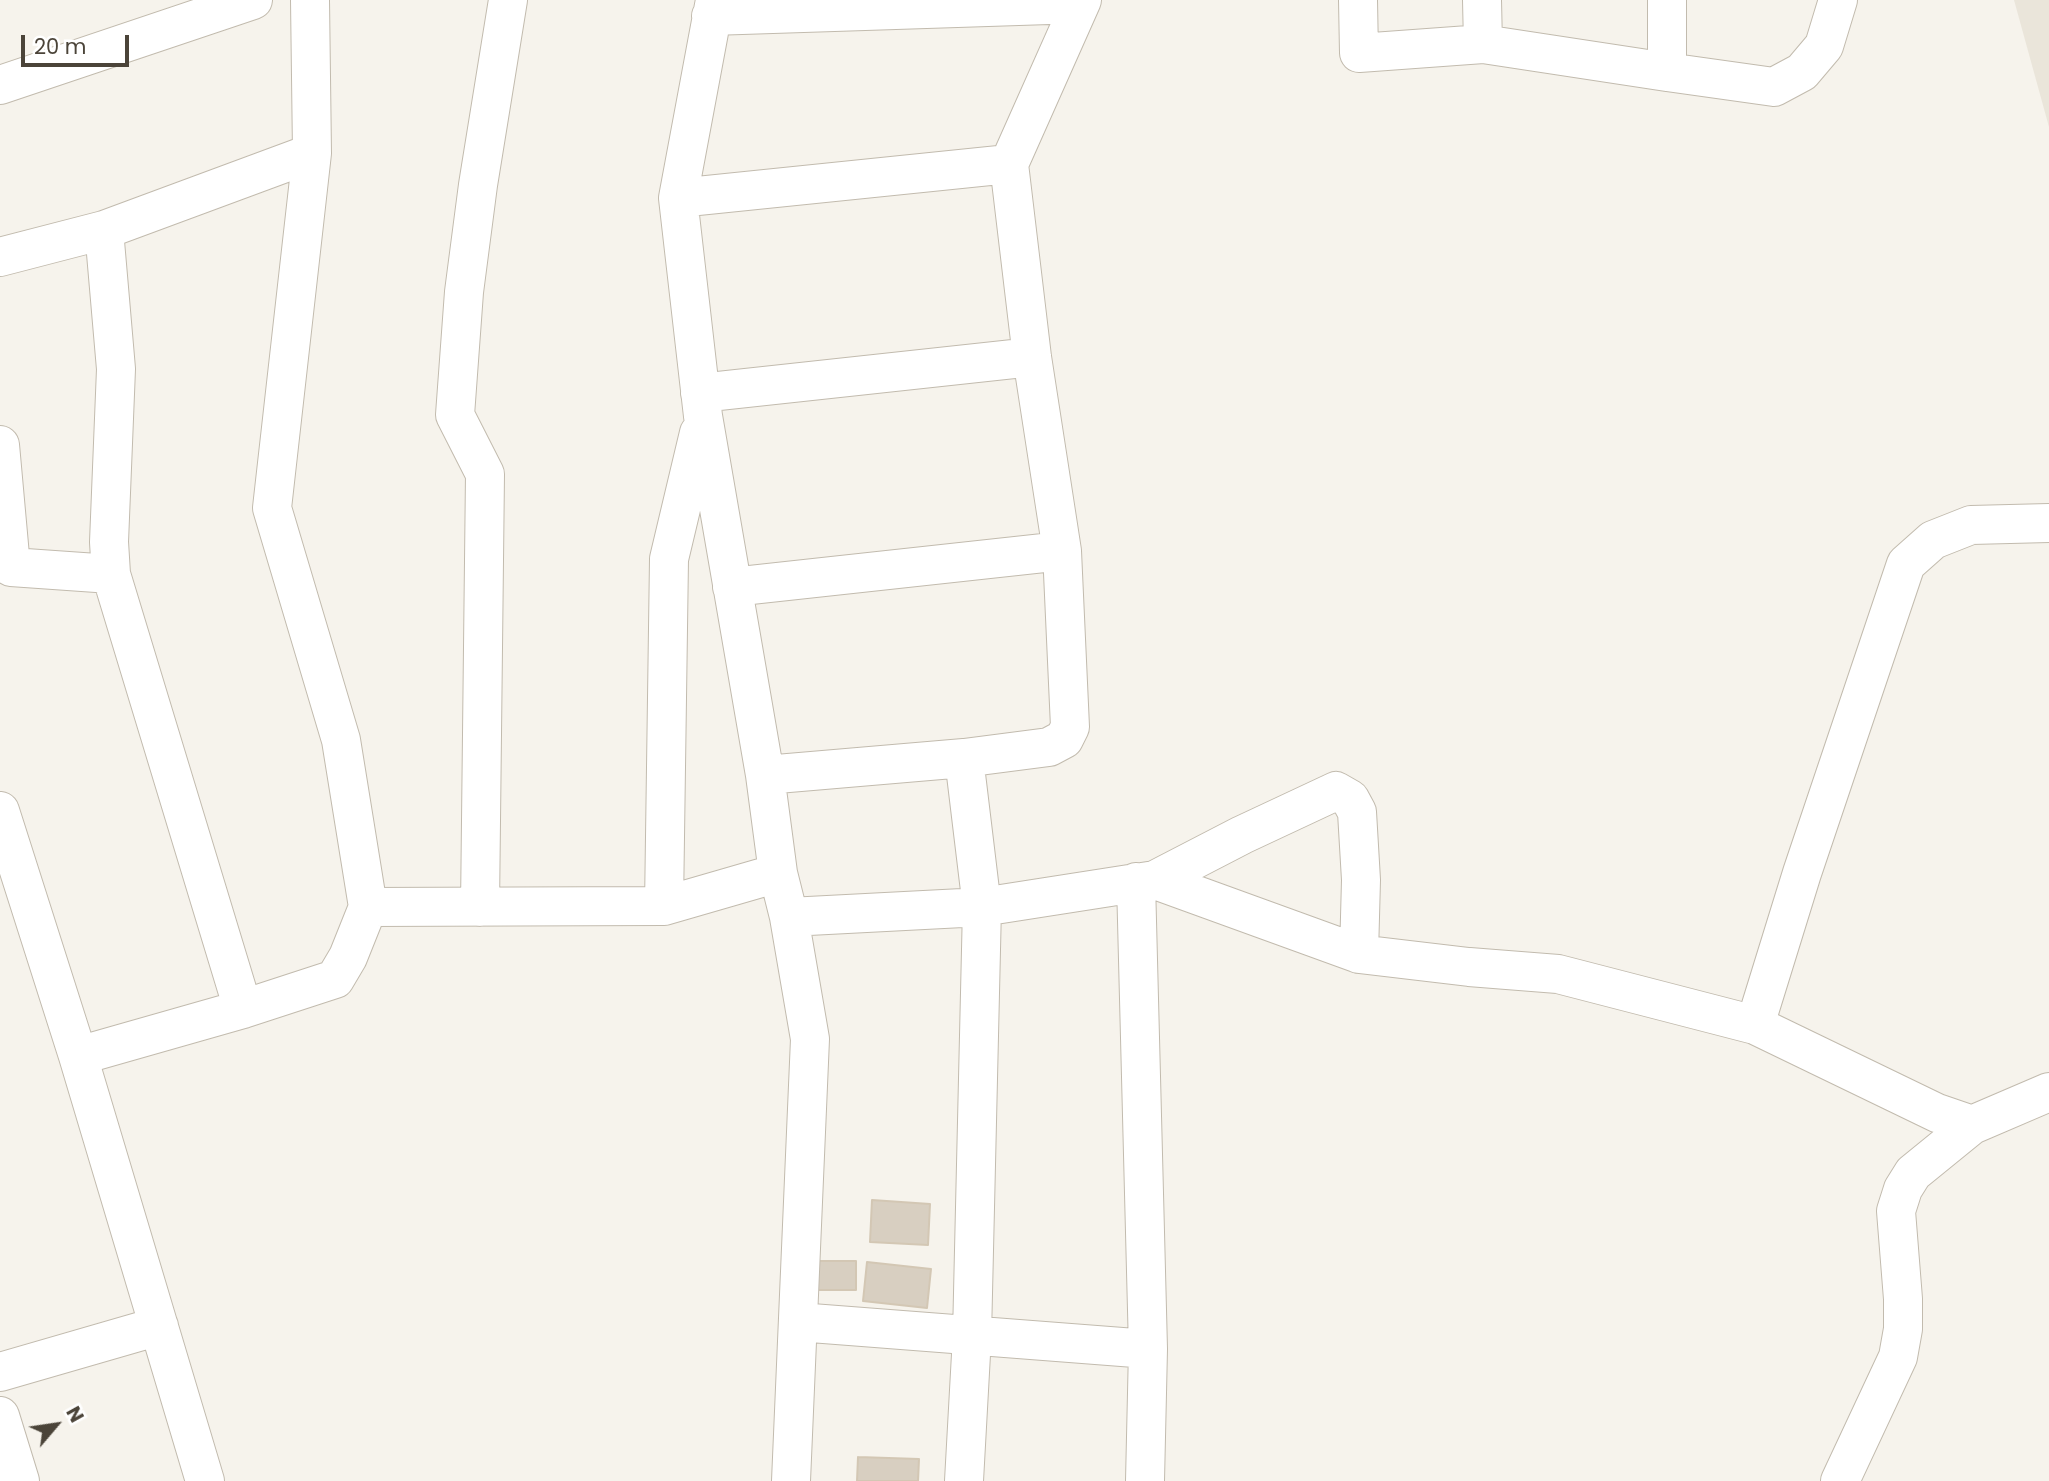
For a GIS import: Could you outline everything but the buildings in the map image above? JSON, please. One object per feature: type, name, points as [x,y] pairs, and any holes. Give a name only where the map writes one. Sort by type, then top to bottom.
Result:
[{"type":"street","points":[[0,85],[253,0]]},
{"type":"street","points":[[78,1056],[243,1009],[335,979],[348,957],[368,907],[341,740],[272,508],[312,153],[310,0]]},
{"type":"street","points":[[480,907],[485,474],[455,415],[464,292],[508,0]]},
{"type":"street","points":[[1358,0],[1359,53],[1483,44],[1774,87],[1802,72],[1824,46],[1838,0]]},
{"type":"street","points":[[1482,0],[1483,44]]},
{"type":"street","points":[[1667,0],[1667,72]]},
{"type":"street","points":[[765,775],[964,758],[1049,747],[1064,739],[1070,727],[1062,551],[1032,357],[1009,164],[1081,2],[713,8],[678,198],[702,405],[765,775],[778,873],[789,917],[810,1039],[791,1481]]},
{"type":"street","points":[[0,257],[104,230],[312,153]]},
{"type":"street","points":[[678,198],[1009,164]]},
{"type":"street","points":[[104,230],[116,369],[109,542],[111,574],[243,1009]]},
{"type":"street","points":[[702,405],[1032,357]]},
{"type":"street","points":[[664,906],[669,559],[702,405]]},
{"type":"street","points":[[0,445],[11,567],[111,574]]},
{"type":"street","points":[[1755,1025],[1802,873],[1906,564],[1933,540],[1971,525],[2049,523]]},
{"type":"street","points":[[732,587],[1062,551]]},
{"type":"street","points":[[964,758],[982,907],[972,1336],[964,1481]]},
{"type":"street","points":[[789,917],[982,907],[1145,881],[1336,792],[1350,799],[1357,812],[1361,880],[1359,954]]},
{"type":"street","points":[[0,811],[78,1056],[205,1481]]},
{"type":"street","points":[[368,907],[664,906],[778,873]]},
{"type":"street","points":[[1145,881],[1359,954],[1558,974],[1755,1025],[1937,1113],[1972,1125]]},
{"type":"street","points":[[1145,881],[1145,1481]]},
{"type":"street","points":[[1840,1481],[1898,1357],[1903,1309],[1896,1211],[1903,1189],[1913,1173],[1972,1125],[2049,1092]]},
{"type":"street","points":[[798,1322],[1147,1349]]},
{"type":"street","points":[[0,1372],[159,1326]]},
{"type":"street","points":[[0,1416],[20,1481]]},
{"type":"shaded area","points":[[2014,0],[2049,0],[2049,127]]}]
